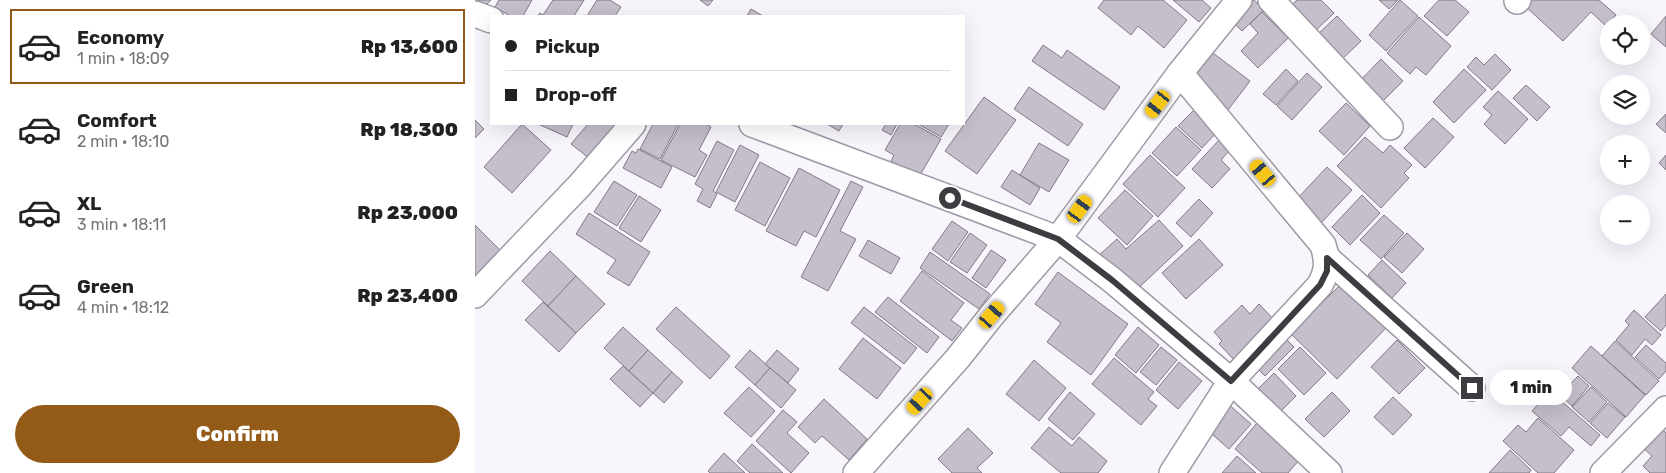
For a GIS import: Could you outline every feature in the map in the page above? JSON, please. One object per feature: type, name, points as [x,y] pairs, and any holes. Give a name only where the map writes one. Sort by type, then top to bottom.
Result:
[{"type":"street","points":[[856,473],[958,358],[992,315],[1058,239],[1180,74],[1239,0]]},
{"type":"street","points":[[1271,0],[1389,127]]},
{"type":"street","points":[[475,14],[490,20]]},
{"type":"street","points":[[1173,473],[1231,381],[1320,285],[1327,271],[1327,258],[1323,245],[1180,74]]},
{"type":"street","points":[[475,295],[580,185],[632,125]]},
{"type":"street","points":[[755,125],[1058,239],[1112,280],[1231,381],[1329,473]]},
{"type":"street","points":[[1327,258],[1472,388]]},
{"type":"street","points":[[1603,473],[1666,409]]},
{"type":"building","points":[[475,0],[491,0],[480,11],[475,7]]},
{"type":"building","points":[[499,0],[532,0],[524,15],[508,15],[495,7]]},
{"type":"building","points":[[553,0],[584,0],[575,15],[543,15]]},
{"type":"building","points":[[597,0],[610,0],[621,7],[616,15],[588,15]]},
{"type":"building","points":[[700,0],[713,0],[708,6]]},
{"type":"building","points":[[1104,0],[1163,0],[1187,20],[1164,48],[1138,26],[1131,35],[1098,8]]},
{"type":"building","points":[[1173,0],[1202,0],[1211,8],[1199,22]]},
{"type":"building","points":[[1251,0],[1254,0],[1264,10],[1242,31],[1231,20]]},
{"type":"building","points":[[1297,0],[1321,0],[1334,13],[1310,36],[1285,11]]},
{"type":"building","points":[[1379,0],[1398,0],[1389,9]]},
{"type":"building","points":[[1400,0],[1418,16],[1386,51],[1369,35]]},
{"type":"building","points":[[1439,0],[1455,0],[1469,12],[1447,36],[1424,16]]},
{"type":"building","points":[[1532,0],[1599,0],[1616,15],[1600,15],[1600,20],[1591,12],[1563,41],[1526,7]]},
{"type":"building","points":[[751,9],[761,15],[748,15]]},
{"type":"building","points":[[1262,12],[1288,38],[1258,68],[1241,51],[1258,33],[1250,24]]},
{"type":"building","points":[[1337,16],[1361,41],[1336,65],[1316,36]]},
{"type":"building","points":[[1666,16],[1666,47],[1651,34]]},
{"type":"building","points":[[1419,17],[1451,46],[1426,75],[1416,67],[1410,74],[1387,53]]},
{"type":"building","points":[[1043,45],[1062,58],[1067,50],[1120,87],[1104,110],[1032,61]]},
{"type":"building","points":[[1213,53],[1250,81],[1228,110],[1190,82]]},
{"type":"building","points":[[1495,54],[1511,70],[1492,90],[1467,67],[1476,57],[1484,65]]},
{"type":"building","points":[[1381,59],[1403,81],[1376,108],[1355,86]]},
{"type":"building","points":[[1286,69],[1298,81],[1276,105],[1263,94]]},
{"type":"building","points":[[1464,69],[1486,90],[1454,123],[1433,102]]},
{"type":"building","points":[[1307,73],[1322,87],[1292,120],[1277,106]]},
{"type":"building","points":[[1526,85],[1550,107],[1537,121],[1513,98]]},
{"type":"building","points":[[1029,87],[1083,124],[1068,146],[1014,109]]},
{"type":"building","points":[[1498,91],[1528,119],[1505,144],[1484,124],[1492,115],[1483,107]]},
{"type":"building","points":[[984,97],[1016,120],[977,174],[945,151]]},
{"type":"building","points":[[1346,103],[1370,126],[1344,155],[1319,131]]},
{"type":"building","points":[[1194,110],[1217,132],[1202,148],[1178,126]]},
{"type":"building","points":[[1666,114],[1666,133],[1656,124]]},
{"type":"building","points":[[1433,118],[1454,137],[1425,168],[1404,148]]},
{"type":"building","points":[[475,120],[484,129],[475,138]]},
{"type":"building","points":[[521,125],[551,150],[512,193],[484,167]]},
{"type":"building","points":[[540,125],[573,125],[567,137]]},
{"type":"building","points":[[587,125],[625,125],[594,162],[571,144]]},
{"type":"building","points":[[652,125],[677,125],[660,159],[640,149]]},
{"type":"building","points":[[679,125],[708,125],[711,127],[699,150],[707,155],[695,177],[661,160]]},
{"type":"building","points":[[829,125],[842,125],[839,131]]},
{"type":"building","points":[[885,125],[896,125],[891,135],[882,130]]},
{"type":"building","points":[[899,125],[916,125],[941,139],[919,177],[891,161],[894,155],[885,150]]},
{"type":"building","points":[[920,125],[948,125],[941,137]]},
{"type":"building","points":[[1176,127],[1201,150],[1177,176],[1152,153]]},
{"type":"building","points":[[1365,137],[1383,153],[1390,145],[1412,165],[1404,173],[1409,178],[1381,208],[1337,166]]},
{"type":"building","points":[[1219,140],[1230,150],[1221,160],[1230,169],[1212,188],[1192,169]]},
{"type":"building","points":[[717,141],[734,150],[713,191],[717,194],[710,208],[697,201],[703,189],[695,184]]},
{"type":"building","points":[[1039,143],[1069,160],[1049,192],[1020,175]]},
{"type":"building","points":[[740,145],[759,155],[735,202],[716,192]]},
{"type":"building","points":[[638,149],[672,167],[661,188],[623,168],[632,151],[636,153]]},
{"type":"building","points":[[1150,155],[1185,188],[1158,217],[1123,184]]},
{"type":"building","points":[[1666,155],[1666,170],[1659,163]]},
{"type":"building","points":[[760,162],[790,178],[765,226],[735,210]]},
{"type":"building","points":[[1327,167],[1352,190],[1321,223],[1296,200]]},
{"type":"building","points":[[799,168],[840,190],[816,237],[804,231],[796,246],[766,231]]},
{"type":"building","points":[[1012,170],[1040,188],[1030,205],[1001,187]]},
{"type":"building","points":[[614,181],[637,195],[617,226],[594,212]]},
{"type":"building","points":[[851,181],[863,187],[840,231],[856,239],[828,291],[801,277]]},
{"type":"building","points":[[1125,190],[1153,216],[1127,245],[1098,218]]},
{"type":"building","points":[[1362,195],[1380,213],[1350,245],[1332,227]]},
{"type":"building","points":[[639,196],[661,210],[641,242],[619,228]]},
{"type":"building","points":[[1199,199],[1213,213],[1191,237],[1176,223]]},
{"type":"building","points":[[589,213],[650,252],[629,286],[607,273],[616,260],[576,234]]},
{"type":"building","points":[[1384,215],[1404,233],[1381,259],[1360,240]]},
{"type":"building","points":[[1159,220],[1183,246],[1132,294],[1098,256],[1117,239],[1126,249]]},
{"type":"building","points":[[952,221],[968,232],[948,261],[932,249]]},
{"type":"building","points":[[475,225],[503,253],[478,278],[475,274]]},
{"type":"building","points":[[970,233],[987,245],[967,273],[950,262]]},
{"type":"building","points":[[1407,233],[1424,249],[1402,273],[1384,257]]},
{"type":"building","points":[[1199,239],[1223,265],[1186,299],[1162,273]]},
{"type":"building","points":[[868,240],[900,258],[891,274],[859,256]]},
{"type":"building","points":[[991,250],[1006,260],[986,288],[972,278]]},
{"type":"building","points":[[550,251],[576,276],[548,306],[522,281]]},
{"type":"building","points":[[930,252],[990,294],[979,309],[920,268]]},
{"type":"building","points":[[1382,260],[1406,283],[1392,298],[1368,275]]},
{"type":"building","points":[[922,271],[964,303],[951,320],[962,328],[952,341],[900,301]]},
{"type":"building","points":[[1058,272],[1128,324],[1091,375],[1047,342],[1061,323],[1035,304]]},
{"type":"building","points":[[576,276],[605,304],[576,333],[548,306]]},
{"type":"building","points":[[1341,284],[1386,328],[1337,379],[1285,328],[1307,305],[1314,311]]},
{"type":"building","points":[[1666,294],[1666,325],[1661,331],[1645,317]]},
{"type":"building","points":[[888,297],[939,337],[927,353],[875,312]]},
{"type":"building","points":[[543,302],[576,333],[559,352],[525,320]]},
{"type":"building","points":[[1259,304],[1277,323],[1236,362],[1219,344],[1222,341],[1214,332],[1242,305],[1250,314]]},
{"type":"building","points":[[676,307],[730,356],[710,379],[656,329]]},
{"type":"building","points":[[864,307],[917,348],[904,364],[851,323]]},
{"type":"building","points":[[1634,310],[1661,335],[1652,345],[1645,339],[1632,355],[1616,340],[1629,325],[1625,321]]},
{"type":"building","points":[[623,327],[648,350],[629,371],[604,348]]},
{"type":"building","points":[[1138,327],[1159,345],[1136,373],[1115,355]]},
{"type":"building","points":[[1281,334],[1294,347],[1265,376],[1252,363]]},
{"type":"building","points":[[863,338],[901,368],[877,399],[839,369]]},
{"type":"building","points":[[1397,340],[1425,368],[1399,394],[1371,367]]},
{"type":"building","points":[[1615,341],[1659,381],[1646,395],[1602,356]]},
{"type":"building","points":[[1646,345],[1666,363],[1666,371],[1659,379],[1635,357]]},
{"type":"building","points":[[1591,346],[1645,395],[1626,417],[1572,368]]},
{"type":"building","points":[[1161,347],[1177,360],[1156,385],[1140,372]]},
{"type":"building","points":[[1300,347],[1326,373],[1304,395],[1278,369]]},
{"type":"building","points":[[648,350],[672,372],[653,393],[629,371]]},
{"type":"building","points":[[750,350],[770,368],[755,385],[735,367]]},
{"type":"building","points":[[777,350],[799,369],[788,383],[765,364]]},
{"type":"building","points":[[1114,358],[1154,392],[1148,399],[1157,406],[1141,425],[1092,384]]},
{"type":"building","points":[[1034,360],[1066,388],[1039,421],[1006,394]]},
{"type":"building","points":[[1179,362],[1202,381],[1178,409],[1156,390]]},
{"type":"building","points":[[623,366],[653,393],[640,407],[610,379]]},
{"type":"building","points":[[770,368],[796,390],[781,408],[755,385]]},
{"type":"building","points":[[672,372],[683,382],[664,403],[653,393]]},
{"type":"building","points":[[1274,373],[1296,396],[1279,413],[1257,390]]},
{"type":"building","points":[[1578,376],[1589,386],[1572,406],[1560,395]]},
{"type":"building","points":[[749,387],[775,411],[751,437],[724,413]]},
{"type":"building","points":[[1591,387],[1607,402],[1589,422],[1572,407]]},
{"type":"building","points":[[1550,391],[1600,435],[1591,446],[1569,427],[1561,436],[1532,411]]},
{"type":"building","points":[[1070,392],[1095,414],[1073,440],[1048,419]]},
{"type":"building","points":[[1332,392],[1350,411],[1324,437],[1305,419]]},
{"type":"building","points":[[1393,397],[1412,415],[1393,435],[1374,417]]},
{"type":"building","points":[[824,399],[867,439],[849,460],[822,436],[815,443],[798,427]]},
{"type":"building","points":[[1227,403],[1251,424],[1229,449],[1205,428]]},
{"type":"building","points":[[1608,403],[1625,417],[1607,438],[1590,423]]},
{"type":"building","points":[[783,410],[797,422],[787,433],[809,453],[791,473],[756,441]]},
{"type":"building","points":[[1538,418],[1574,450],[1554,473],[1538,473],[1503,441],[1518,425],[1526,432]]},
{"type":"building","points":[[1257,423],[1299,460],[1288,473],[1262,473],[1235,449]]},
{"type":"building","points":[[1049,427],[1072,446],[1079,437],[1107,461],[1098,473],[1061,473],[1031,448]]},
{"type":"building","points":[[1660,427],[1666,433],[1666,473],[1650,473],[1643,466],[1652,456],[1641,446]]},
{"type":"building","points":[[968,428],[993,453],[977,468],[982,473],[952,473],[938,459]]},
{"type":"building","points":[[752,444],[783,473],[750,473],[737,461]]},
{"type":"building","points":[[1510,450],[1531,470],[1529,473],[1489,473]]},
{"type":"building","points":[[724,453],[745,473],[710,473],[708,471]]},
{"type":"building","points":[[1237,456],[1256,473],[1222,473]]},
{"type":"route","points":[[950,198],[1058,239],[1112,280],[1231,381],[1320,285],[1327,271],[1327,258],[1472,388]]}]
